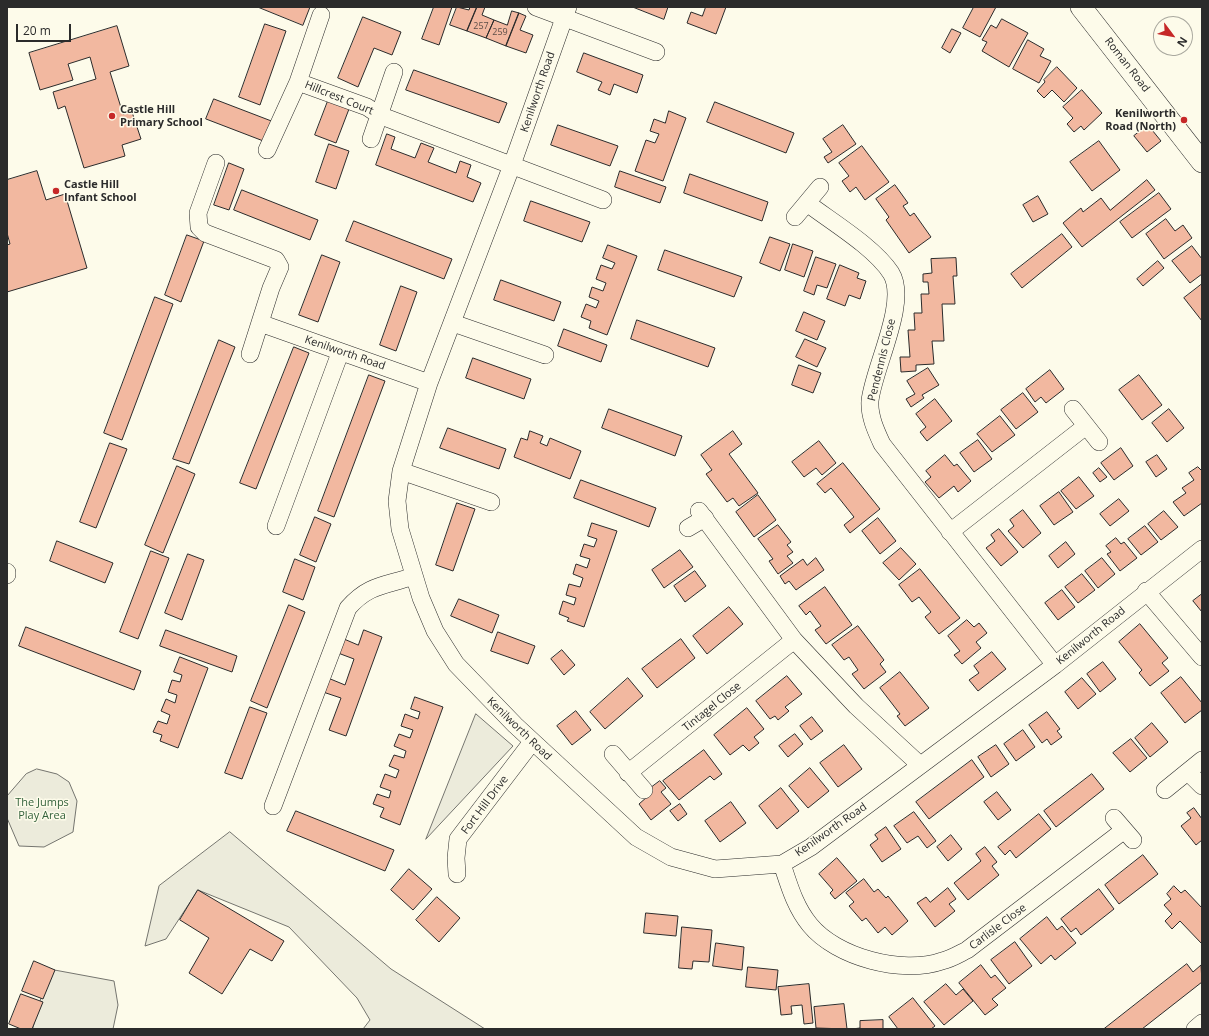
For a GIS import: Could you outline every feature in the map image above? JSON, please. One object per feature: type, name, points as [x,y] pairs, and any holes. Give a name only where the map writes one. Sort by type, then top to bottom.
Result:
[{"type":"street","points":[[536,7],[566,12],[656,52]]},
{"type":"street","name":"Roman Road","points":[[1081,7],[1202,162]]},
{"type":"street","name":"Kenilworth Road","points":[[566,12],[512,166],[429,383],[402,471],[397,501],[400,529],[421,598],[435,631],[456,664],[484,695],[532,742],[636,837],[672,857],[715,869],[782,864],[811,847],[1055,665],[1146,591],[1202,549]]},
{"type":"street","name":"Hillcrest Court","points":[[267,150],[298,82],[321,15]]},
{"type":"street","points":[[370,139],[394,72]]},
{"type":"street","name":"Hillcrest Court","points":[[298,82],[367,107],[379,115]]},
{"type":"street","points":[[379,115],[603,200]]},
{"type":"street","points":[[216,163],[198,213],[199,227],[205,233],[276,260],[280,267],[271,288],[250,354]]},
{"type":"street","points":[[795,217],[820,187]]},
{"type":"street","name":"Pendennis Close","points":[[807,202],[880,258],[892,275],[896,295],[892,325],[870,401],[873,424],[886,450],[1055,665]]},
{"type":"street","name":"Kenilworth Road","points":[[260,323],[340,353],[429,383]]},
{"type":"street","points":[[453,323],[545,355]]},
{"type":"street","points":[[276,526],[340,353]]},
{"type":"street","points":[[1074,409],[1099,442]]},
{"type":"street","points":[[950,532],[1086,426]]},
{"type":"street","points":[[402,471],[491,502]]},
{"type":"street","points":[[688,528],[702,514],[794,640],[856,706],[920,765]]},
{"type":"street","points":[[273,806],[348,608],[359,596],[375,587],[414,576]]},
{"type":"street","points":[[1146,591],[1202,657]]},
{"type":"street","name":"Tintagel Close","points":[[628,772],[794,640]]},
{"type":"street","name":"Fort Hill Drive","points":[[457,874],[456,858],[458,839],[532,742]]},
{"type":"street","points":[[613,754],[644,790]]},
{"type":"street","points":[[1165,790],[1202,760]]},
{"type":"street","points":[[1188,772],[1202,786]]},
{"type":"street","name":"Carlisle Close","points":[[782,864],[797,905],[810,925],[832,945],[858,956],[882,963],[907,966],[941,962],[967,950],[1123,830]]},
{"type":"street","points":[[1195,1029],[1202,1024]]},
{"type":"green space","points":[[476,714],[513,746],[426,839]]},
{"type":"green space","name":"The Jumps Play Area","points":[[37,769],[57,774],[69,782],[77,801],[73,832],[44,847],[19,846],[7,818],[7,796],[26,774]]},
{"type":"green space","points":[[230,832],[391,969],[485,1029],[363,1029],[370,1020],[357,998],[289,927],[198,890],[166,939],[145,946],[159,886]]},
{"type":"green space","points":[[49,969],[114,981],[118,1005],[113,1029],[33,1029]]},
{"type":"building","points":[[258,7],[310,7],[303,25]]},
{"type":"building","points":[[434,7],[452,7],[439,45],[422,39]]},
{"type":"building","points":[[457,7],[469,10],[470,7],[477,7],[467,31],[450,25]]},
{"type":"building","points":[[477,7],[485,7],[482,15],[494,20],[486,38],[467,31]]},
{"type":"building","points":[[633,7],[668,7],[664,19]]},
{"type":"building","points":[[706,7],[726,7],[716,34],[687,23],[691,12],[702,16]]},
{"type":"building","points":[[974,7],[996,7],[980,37],[963,28]]},
{"type":"building","points":[[512,11],[519,13],[506,46],[486,38],[494,20],[507,25]]},
{"type":"building","points":[[519,13],[526,16],[520,30],[533,35],[526,53],[506,46]]},
{"type":"building","points":[[363,17],[401,32],[392,55],[374,48],[358,87],[338,78]]},
{"type":"building","points":[[1002,19],[1028,33],[1009,67],[982,51],[987,42],[982,40],[991,25],[996,28]]},
{"type":"building","points":[[265,24],[286,31],[260,105],[239,97]]},
{"type":"building","points":[[117,26],[129,66],[110,72],[123,114],[132,112],[141,139],[122,145],[125,156],[84,168],[65,106],[58,109],[53,92],[96,79],[90,57],[68,64],[73,80],[40,90],[29,53]]},
{"type":"building","points":[[952,29],[961,33],[950,53],[942,48]]},
{"type":"building","points":[[1028,40],[1044,49],[1040,56],[1051,61],[1039,83],[1013,69]]},
{"type":"building","points":[[584,53],[643,75],[637,93],[614,84],[610,95],[598,90],[602,82],[577,72]]},
{"type":"building","points":[[1057,67],[1077,88],[1064,102],[1052,90],[1044,98],[1037,91],[1045,82],[1044,80]]},
{"type":"building","points":[[414,70],[507,103],[499,123],[406,90]]},
{"type":"building","points":[[1082,90],[1102,113],[1084,130],[1081,126],[1074,132],[1067,124],[1073,118],[1063,107]]},
{"type":"building","points":[[214,99],[274,122],[266,142],[206,119]]},
{"type":"building","points":[[328,101],[349,109],[336,143],[315,135]]},
{"type":"building","points":[[715,102],[794,133],[786,153],[707,122]]},
{"type":"building","points":[[669,111],[686,118],[663,181],[635,171],[646,140],[655,143],[659,134],[650,131],[654,119],[665,123]]},
{"type":"building","points":[[558,125],[618,146],[610,166],[551,145]]},
{"type":"building","points":[[843,125],[856,144],[828,163],[824,157],[832,152],[823,139]]},
{"type":"building","points":[[1148,125],[1161,141],[1147,152],[1134,136]]},
{"type":"building","points":[[387,134],[395,137],[391,149],[415,158],[421,143],[434,148],[428,162],[456,173],[460,161],[471,165],[467,177],[481,183],[473,202],[376,165]]},
{"type":"building","points":[[1099,141],[1120,170],[1092,191],[1070,162]]},
{"type":"building","points":[[329,144],[349,151],[336,189],[316,182]]},
{"type":"building","points":[[862,146],[889,182],[865,200],[856,187],[850,192],[842,181],[849,176],[839,163]]},
{"type":"building","points":[[229,163],[244,169],[229,210],[214,205]]},
{"type":"building","points":[[37,171],[46,200],[65,194],[87,268],[7,292],[7,245],[10,244],[7,233],[7,180]]},
{"type":"building","points":[[620,171],[666,187],[660,203],[615,187]]},
{"type":"building","points":[[690,174],[768,202],[762,221],[684,193]]},
{"type":"building","points":[[1147,180],[1155,190],[1082,247],[1063,223],[1081,208],[1083,212],[1101,198],[1110,210]]},
{"type":"building","points":[[895,185],[908,203],[903,206],[910,216],[914,213],[931,237],[909,253],[886,220],[889,217],[876,199]]},
{"type":"building","points":[[242,190],[318,220],[310,240],[234,210]]},
{"type":"building","points":[[1159,193],[1171,209],[1132,238],[1120,222]]},
{"type":"building","points":[[1038,196],[1048,214],[1033,222],[1023,205]]},
{"type":"building","points":[[531,201],[590,222],[582,242],[524,221]]},
{"type":"building","points":[[1166,219],[1175,231],[1183,225],[1192,238],[1164,259],[1146,234]]},
{"type":"building","points":[[354,221],[452,259],[444,279],[346,241]]},
{"type":"building","points":[[1062,234],[1072,247],[1022,288],[1011,274]]},
{"type":"building","points":[[187,235],[204,241],[181,302],[165,295]]},
{"type":"building","points":[[770,237],[790,244],[780,271],[760,263]]},
{"type":"building","points":[[793,244],[813,251],[804,277],[785,270]]},
{"type":"building","points":[[608,245],[637,256],[607,335],[589,328],[591,321],[581,317],[586,304],[596,308],[599,301],[589,297],[592,287],[603,291],[606,283],[596,279],[601,265],[612,269],[615,263],[603,258]]},
{"type":"building","points":[[1192,246],[1202,259],[1202,274],[1190,283],[1172,261]]},
{"type":"building","points":[[665,250],[742,277],[734,297],[658,270]]},
{"type":"building","points":[[322,255],[340,262],[318,322],[299,315]]},
{"type":"building","points":[[816,257],[836,264],[827,288],[817,285],[814,295],[804,291]]},
{"type":"building","points":[[956,258],[957,276],[953,276],[955,304],[942,304],[944,341],[932,341],[934,364],[916,365],[916,371],[901,372],[900,357],[910,357],[908,330],[915,330],[914,313],[922,313],[921,294],[929,294],[928,282],[923,282],[923,274],[932,273],[931,259]]},
{"type":"building","points":[[1158,261],[1164,268],[1143,286],[1137,279]]},
{"type":"building","points":[[840,265],[859,273],[857,278],[866,281],[860,299],[849,295],[845,306],[827,299]]},
{"type":"building","points":[[501,280],[561,302],[554,321],[494,300]]},
{"type":"building","points":[[1202,284],[1202,321],[1184,298]]},
{"type":"building","points":[[401,286],[417,292],[396,351],[380,345]]},
{"type":"building","points":[[155,297],[173,304],[122,440],[104,433]]},
{"type":"building","points":[[804,312],[825,321],[817,340],[796,331]]},
{"type":"building","points":[[637,320],[715,348],[708,367],[631,339]]},
{"type":"building","points":[[564,329],[607,345],[601,362],[558,346]]},
{"type":"building","points":[[805,339],[826,348],[817,367],[796,357]]},
{"type":"building","points":[[219,340],[235,347],[189,464],[173,459]]},
{"type":"building","points":[[294,347],[309,353],[256,489],[240,483]]},
{"type":"building","points":[[473,358],[531,379],[524,399],[466,378]]},
{"type":"building","points":[[799,365],[821,373],[813,393],[792,385]]},
{"type":"building","points":[[928,368],[939,385],[922,395],[924,398],[911,407],[906,399],[915,394],[907,381]]},
{"type":"building","points":[[1050,370],[1064,389],[1046,403],[1041,397],[1035,402],[1026,389]]},
{"type":"building","points":[[369,375],[385,381],[334,517],[318,511]]},
{"type":"building","points":[[1139,375],[1162,405],[1142,420],[1119,390]]},
{"type":"building","points":[[1023,393],[1038,412],[1016,429],[1001,410]]},
{"type":"building","points":[[935,399],[952,421],[927,441],[920,432],[926,427],[916,414]]},
{"type":"building","points":[[609,409],[682,436],[675,456],[602,428]]},
{"type":"building","points":[[1169,409],[1184,428],[1167,442],[1152,423]]},
{"type":"building","points":[[1000,416],[1015,435],[992,452],[977,434]]},
{"type":"building","points":[[448,428],[506,449],[499,469],[440,448]]},
{"type":"building","points":[[530,431],[543,436],[540,443],[547,446],[550,438],[581,451],[570,479],[514,457],[521,438],[527,440]]},
{"type":"building","points":[[733,431],[742,444],[729,454],[758,493],[739,506],[733,498],[727,502],[706,474],[712,470],[701,455]]},
{"type":"building","points":[[978,440],[992,459],[974,472],[960,453]]},
{"type":"building","points":[[819,441],[836,463],[822,475],[816,468],[804,477],[792,462]]},
{"type":"building","points":[[110,443],[127,449],[96,528],[80,522]]},
{"type":"building","points":[[1121,448],[1133,466],[1114,480],[1101,463]]},
{"type":"building","points":[[945,455],[954,466],[957,464],[971,481],[958,492],[954,486],[939,498],[925,482],[931,477],[926,471]]},
{"type":"building","points":[[1157,455],[1167,469],[1156,477],[1146,462]]},
{"type":"building","points":[[843,463],[880,509],[850,533],[844,525],[854,517],[831,488],[825,493],[817,484]]},
{"type":"building","points":[[177,466],[195,474],[163,553],[145,545]]},
{"type":"building","points":[[1198,467],[1202,471],[1202,503],[1184,516],[1173,502],[1186,493],[1182,488],[1194,480],[1189,473]]},
{"type":"building","points":[[1099,468],[1107,477],[1100,482],[1093,473]]},
{"type":"building","points":[[1079,477],[1094,496],[1076,509],[1061,491]]},
{"type":"building","points":[[581,480],[656,508],[649,527],[574,498]]},
{"type":"building","points":[[1059,492],[1073,512],[1054,525],[1040,506]]},
{"type":"building","points":[[758,495],[776,520],[754,537],[736,512]]},
{"type":"building","points":[[1119,499],[1129,511],[1110,526],[1100,514]]},
{"type":"building","points":[[457,503],[475,509],[453,571],[436,565]]},
{"type":"building","points":[[1023,510],[1041,533],[1023,548],[1008,531],[1014,526],[1010,520]]},
{"type":"building","points":[[1164,511],[1178,527],[1161,540],[1148,524]]},
{"type":"building","points":[[315,517],[331,524],[316,562],[300,555]]},
{"type":"building","points":[[878,518],[896,541],[880,554],[862,531]]},
{"type":"building","points":[[592,523],[617,531],[584,627],[567,621],[569,618],[559,614],[563,601],[574,605],[576,598],[566,595],[569,584],[580,587],[583,578],[573,574],[576,564],[587,568],[590,559],[580,556],[584,544],[594,547],[597,539],[588,536]]},
{"type":"building","points":[[778,525],[791,542],[787,545],[793,552],[787,556],[793,563],[778,574],[769,561],[773,559],[758,539]]},
{"type":"building","points":[[1145,526],[1158,542],[1141,555],[1128,539]]},
{"type":"building","points":[[999,529],[1018,552],[1001,566],[986,548],[995,541],[991,535]]},
{"type":"building","points":[[1116,538],[1121,544],[1124,542],[1137,558],[1120,571],[1107,554],[1111,552],[1106,546]]},
{"type":"building","points":[[57,541],[113,563],[105,583],[50,561]]},
{"type":"building","points":[[1066,542],[1075,554],[1058,568],[1049,556]]},
{"type":"building","points":[[901,548],[916,564],[899,580],[883,563]]},
{"type":"building","points":[[680,550],[693,567],[664,588],[652,570]]},
{"type":"building","points":[[151,551],[169,558],[138,639],[120,632]]},
{"type":"building","points":[[188,554],[204,560],[182,620],[165,613]]},
{"type":"building","points":[[816,558],[824,570],[796,590],[789,581],[785,584],[780,576],[803,559],[807,565]]},
{"type":"building","points":[[1102,558],[1115,574],[1098,588],[1085,571]]},
{"type":"building","points":[[295,559],[315,567],[303,600],[283,592]]},
{"type":"building","points":[[920,569],[960,618],[939,634],[925,617],[931,612],[919,597],[912,602],[899,585]]},
{"type":"building","points":[[695,571],[706,586],[685,602],[674,586]]},
{"type":"building","points":[[1082,574],[1095,590],[1078,603],[1065,587]]},
{"type":"building","points":[[825,587],[852,625],[826,644],[815,630],[821,626],[810,611],[806,615],[799,606]]},
{"type":"building","points":[[1062,590],[1075,607],[1058,620],[1045,603]]},
{"type":"building","points":[[1202,594],[1202,612],[1193,601]]},
{"type":"building","points":[[459,599],[499,615],[492,633],[451,616]]},
{"type":"building","points":[[289,605],[305,612],[267,708],[251,701]]},
{"type":"building","points":[[729,607],[743,624],[707,654],[693,636]]},
{"type":"building","points":[[967,620],[974,627],[979,623],[987,633],[976,642],[981,648],[962,664],[954,655],[960,651],[948,636]]},
{"type":"building","points":[[1140,624],[1168,658],[1162,663],[1169,671],[1150,686],[1139,673],[1142,670],[1119,642]]},
{"type":"building","points":[[858,626],[884,660],[880,664],[886,672],[864,689],[852,674],[858,670],[849,657],[844,660],[832,645]]},
{"type":"building","points":[[26,627],[141,671],[134,690],[19,646]]},
{"type":"building","points":[[166,630],[237,656],[232,672],[160,646]]},
{"type":"building","points":[[364,630],[382,637],[346,736],[329,730],[341,698],[323,692],[328,678],[345,685],[354,659],[338,653],[344,639],[358,645]]},
{"type":"building","points":[[498,632],[535,646],[528,664],[491,651]]},
{"type":"building","points":[[681,639],[695,658],[657,688],[642,669]]},
{"type":"building","points":[[562,650],[575,665],[564,675],[551,659]]},
{"type":"building","points":[[992,652],[1006,669],[978,691],[969,680],[979,673],[974,666]]},
{"type":"building","points":[[180,657],[208,668],[178,748],[160,741],[162,735],[153,732],[158,721],[167,724],[170,715],[161,711],[166,699],[175,703],[177,695],[168,692],[172,680],[180,682],[182,675],[174,672]]},
{"type":"building","points":[[1103,662],[1116,679],[1100,692],[1087,674]]},
{"type":"building","points":[[900,672],[929,708],[905,726],[897,716],[900,714],[880,688]]},
{"type":"building","points":[[787,676],[802,694],[785,707],[789,711],[778,720],[775,716],[770,719],[756,701]]},
{"type":"building","points":[[1181,677],[1202,703],[1202,710],[1185,723],[1161,693]]},
{"type":"building","points":[[628,678],[643,696],[605,729],[590,712]]},
{"type":"building","points":[[1082,678],[1096,694],[1078,709],[1065,692]]},
{"type":"building","points":[[415,697],[443,707],[400,825],[380,817],[384,808],[373,804],[377,794],[389,798],[391,791],[380,787],[385,774],[396,778],[399,770],[389,766],[394,755],[404,758],[406,751],[394,746],[399,734],[410,738],[413,730],[401,726],[405,714],[418,719],[420,712],[411,709]]},
{"type":"building","points":[[250,707],[267,713],[242,779],[225,773]]},
{"type":"building","points":[[747,708],[764,729],[754,737],[759,743],[749,751],[743,745],[730,755],[714,735]]},
{"type":"building","points":[[576,711],[591,730],[572,745],[557,726]]},
{"type":"building","points":[[1047,712],[1060,729],[1057,731],[1062,737],[1051,745],[1047,739],[1042,743],[1029,725]]},
{"type":"building","points":[[812,717],[823,731],[811,740],[800,726]]},
{"type":"building","points":[[1152,723],[1168,742],[1150,757],[1135,738]]},
{"type":"building","points":[[1023,730],[1035,747],[1016,761],[1004,744]]},
{"type":"building","points":[[795,734],[803,744],[788,757],[779,746]]},
{"type":"building","points":[[1131,739],[1147,758],[1130,772],[1113,753]]},
{"type":"building","points":[[844,745],[862,769],[838,787],[820,763]]},
{"type":"building","points":[[996,745],[1009,764],[991,777],[978,757]]},
{"type":"building","points":[[704,750],[722,774],[714,780],[710,776],[679,800],[663,781]]},
{"type":"building","points":[[972,760],[984,777],[929,819],[916,802]]},
{"type":"building","points":[[810,768],[829,791],[808,808],[789,786]]},
{"type":"building","points":[[1092,774],[1104,789],[1056,827],[1044,811]]},
{"type":"building","points":[[660,781],[666,788],[661,792],[671,804],[651,820],[639,804],[647,797],[644,793]]},
{"type":"building","points":[[781,788],[799,811],[777,829],[759,806]]},
{"type":"building","points":[[997,792],[1011,810],[998,820],[984,802]]},
{"type":"building","points":[[731,802],[746,823],[720,842],[705,821]]},
{"type":"building","points":[[680,804],[687,814],[678,821],[670,811]]},
{"type":"building","points":[[1194,808],[1202,819],[1202,840],[1196,845],[1181,826],[1191,818],[1187,813]]},
{"type":"building","points":[[296,811],[394,850],[385,871],[287,831]]},
{"type":"building","points":[[914,812],[936,841],[927,848],[918,836],[907,843],[894,826]]},
{"type":"building","points":[[1039,814],[1051,829],[1016,858],[1010,850],[1005,855],[998,847]]},
{"type":"building","points":[[886,827],[901,849],[882,862],[870,845],[878,839],[875,835]]},
{"type":"building","points":[[951,835],[962,849],[948,861],[937,847]]},
{"type":"building","points":[[985,847],[997,862],[992,866],[999,875],[968,900],[954,883],[981,861],[976,854]]},
{"type":"building","points":[[1143,855],[1158,874],[1119,904],[1105,885]]},
{"type":"building","points":[[837,858],[857,881],[835,899],[830,893],[833,890],[819,874]]},
{"type":"building","points":[[409,869],[432,889],[413,910],[391,890]]},
{"type":"building","points":[[864,879],[874,892],[878,889],[886,898],[888,896],[908,921],[892,935],[885,927],[878,933],[866,918],[862,921],[849,906],[854,902],[846,893]]},
{"type":"building","points":[[1174,886],[1181,893],[1185,890],[1202,908],[1202,944],[1180,921],[1172,929],[1165,921],[1172,914],[1164,905],[1171,899],[1167,894]]},
{"type":"building","points":[[948,888],[956,899],[949,904],[955,911],[935,927],[917,903],[926,897],[930,902]]},
{"type":"building","points":[[1099,889],[1114,909],[1081,935],[1076,928],[1071,932],[1061,919]]},
{"type":"building","points":[[198,890],[284,941],[272,961],[250,949],[222,994],[189,973],[209,938],[180,920]]},
{"type":"building","points":[[437,897],[460,918],[439,942],[416,920]]},
{"type":"building","points":[[646,913],[678,916],[676,936],[644,933]]},
{"type":"building","points":[[1047,917],[1057,930],[1062,926],[1076,943],[1055,960],[1051,955],[1041,964],[1020,939]]},
{"type":"building","points":[[682,927],[712,930],[709,962],[693,961],[692,969],[679,968]]},
{"type":"building","points":[[1015,942],[1032,966],[1009,984],[991,960]]},
{"type":"building","points":[[716,943],[744,947],[742,970],[713,966]]},
{"type":"building","points":[[34,961],[55,970],[43,999],[22,991]]},
{"type":"building","points":[[1187,964],[1193,972],[1201,965],[1202,982],[1142,1029],[1104,1029]]},
{"type":"building","points":[[981,965],[991,978],[995,975],[1006,988],[992,999],[998,1005],[985,1015],[959,983]]},
{"type":"building","points":[[748,967],[778,970],[776,990],[746,987]]},
{"type":"building","points":[[809,984],[813,1023],[804,1024],[802,1005],[791,1006],[792,1014],[781,1015],[778,987]]},
{"type":"building","points":[[946,984],[956,995],[963,989],[973,1001],[944,1025],[924,1002]]},
{"type":"building","points":[[21,994],[43,1002],[32,1029],[21,1029],[9,1024]]},
{"type":"building","points":[[913,998],[935,1026],[931,1029],[898,1029],[889,1017]]},
{"type":"building","points":[[844,1004],[847,1029],[816,1028],[814,1007]]},
{"type":"building","points":[[883,1020],[883,1029],[852,1029],[860,1028],[860,1021]]},
{"type":"place","name":"Castle Hill Primary School","points":[[112,116]]},
{"type":"place","name":"Kenilworth Road (North)","points":[[1184,120]]},
{"type":"place","name":"Castle Hill Infant School","points":[[56,191]]}]
